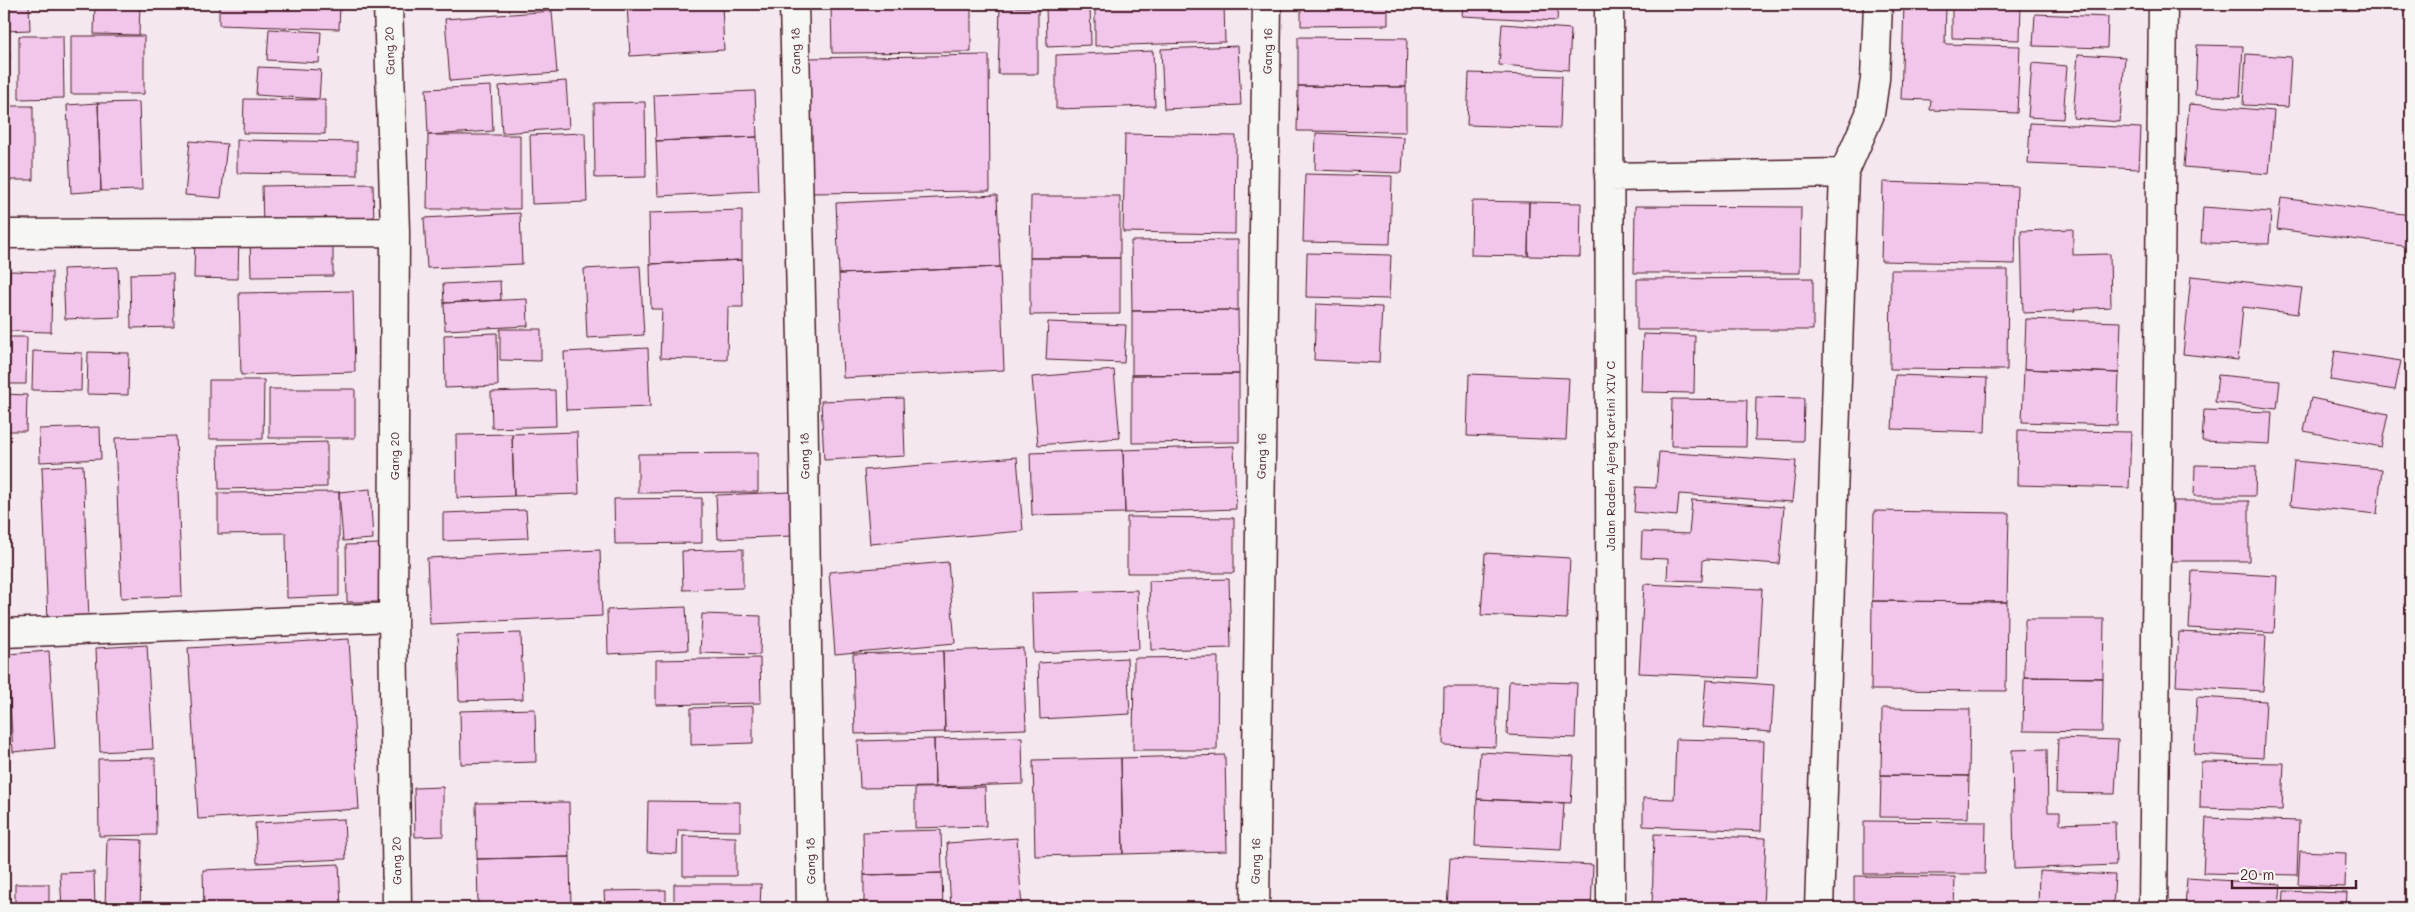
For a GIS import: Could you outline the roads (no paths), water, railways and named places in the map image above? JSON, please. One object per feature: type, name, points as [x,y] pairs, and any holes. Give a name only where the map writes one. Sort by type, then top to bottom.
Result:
[{"type":"street","name":"Gang 20","points":[[388,4],[395,232],[393,617],[397,908]]},
{"type":"street","name":"Gang 18","points":[[794,4],[803,384],[811,908]]},
{"type":"street","name":"Gang 16","points":[[1255,908],[1267,4]]},
{"type":"street","name":"Jalan Raden Ajeng Kartini XIV C","points":[[1609,4],[1610,908]]},
{"type":"street","points":[[1820,908],[1844,173],[1870,114],[1878,4]]},
{"type":"street","points":[[2153,908],[2163,4]]},
{"type":"street","points":[[1609,177],[1844,173]]},
{"type":"street","points":[[4,234],[395,232]]},
{"type":"street","points":[[4,633],[393,617]]}]
